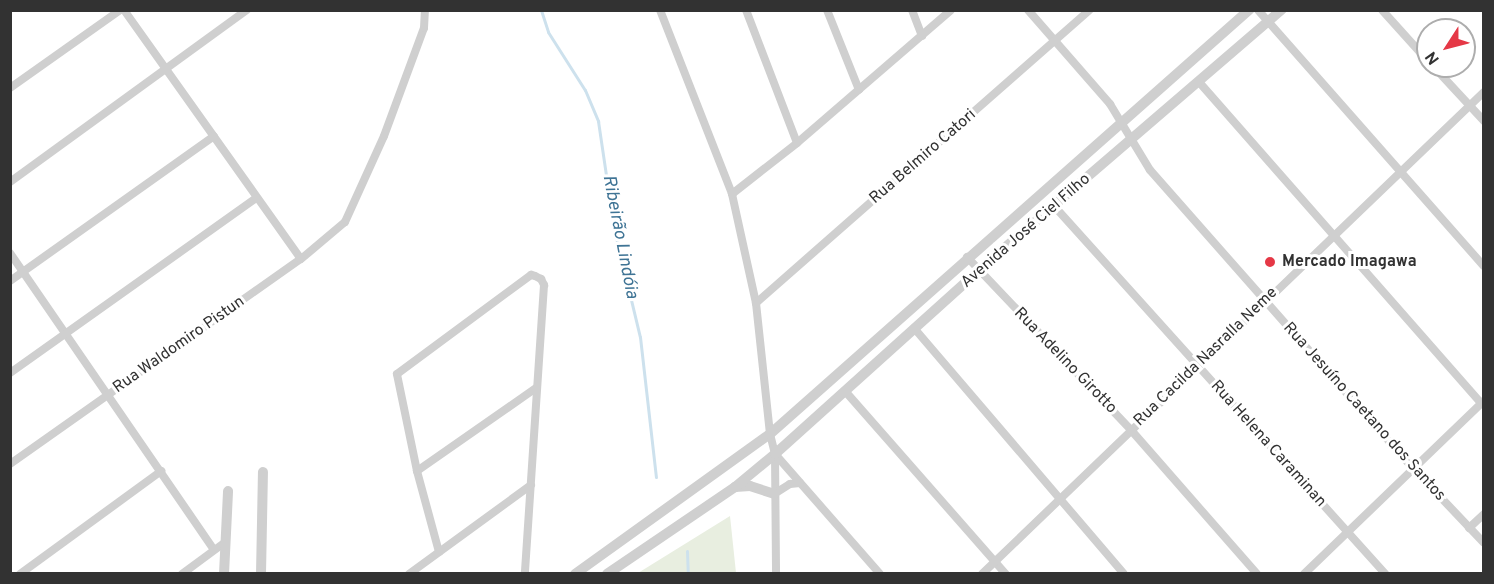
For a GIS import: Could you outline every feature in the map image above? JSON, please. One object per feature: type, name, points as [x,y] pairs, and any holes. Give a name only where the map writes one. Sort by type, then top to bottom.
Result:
[{"type":"street","points":[[10,88],[122,10],[301,259]]},
{"type":"street","points":[[10,182],[247,10]]},
{"type":"street","name":"Rua Waldomiro Pistun","points":[[10,464],[301,259],[345,222],[384,136],[424,28],[425,10]]},
{"type":"street","points":[[660,10],[732,194],[756,303],[770,434],[775,454],[776,573]]},
{"type":"street","points":[[746,10],[797,143]]},
{"type":"street","points":[[827,10],[859,90]]},
{"type":"street","points":[[912,10],[922,36]]},
{"type":"street","points":[[732,194],[797,143],[951,10]]},
{"type":"street","name":"Rua Jesuíno Caetano dos Santos","points":[[1028,10],[1122,121],[1150,170],[1413,468],[1484,543]]},
{"type":"street","name":"Rua Belmiro Catori","points":[[756,303],[1090,10]]},
{"type":"street","name":"Avenida José Ciel Filho","points":[[575,573],[770,434],[967,257],[1249,10]]},
{"type":"street","points":[[1258,10],[1484,266]]},
{"type":"street","name":"Avenida José Ciel Filho","points":[[607,573],[735,487],[775,454],[979,270],[1055,207],[1281,10]]},
{"type":"street","points":[[1382,10],[1416,48]]},
{"type":"street","points":[[1444,78],[1484,121]]},
{"type":"street","points":[[1199,82],[1482,402],[1304,573]]},
{"type":"street","name":"Rua Cacilda Nasralla Neme","points":[[982,573],[1484,92]]},
{"type":"street","points":[[10,281],[214,136]]},
{"type":"street","points":[[10,373],[256,198]]},
{"type":"street","name":"Rua Helena Caraminan","points":[[1055,207],[1385,573]]},
{"type":"street","points":[[10,253],[213,550]]},
{"type":"street","name":"Rua Adelino Girotto","points":[[967,257],[1131,430],[1257,573]]},
{"type":"street","points":[[439,552],[417,471],[397,374],[531,276],[538,277],[544,285],[525,573]]},
{"type":"street","points":[[914,328],[1058,500],[1124,573]]},
{"type":"street","points":[[417,471],[536,388]]},
{"type":"street","points":[[845,391],[1006,573]]},
{"type":"street","points":[[775,454],[879,573]]},
{"type":"street","points":[[20,573],[161,471]]},
{"type":"street","points":[[261,573],[263,472]]},
{"type":"street","points":[[774,494],[790,484],[800,483]]},
{"type":"street","points":[[409,573],[531,485]]},
{"type":"street","points":[[735,487],[750,486],[774,494]]},
{"type":"street","points":[[224,573],[228,490]]},
{"type":"street","points":[[1469,528],[1484,514]]},
{"type":"street","points":[[182,573],[224,543]]},
{"type":"shaded area","points":[[730,516],[736,573],[638,573]]},
{"type":"waterway","name":"Ribeirão Lindóia","points":[[541,10],[548,32],[585,90],[598,121],[614,229],[640,337],[656,477]]},
{"type":"waterway","name":"Ribeirão Lindóia","points":[[687,551],[688,574]]},
{"type":"place","name":"Mercado Imagawa","points":[[1270,262]]}]
